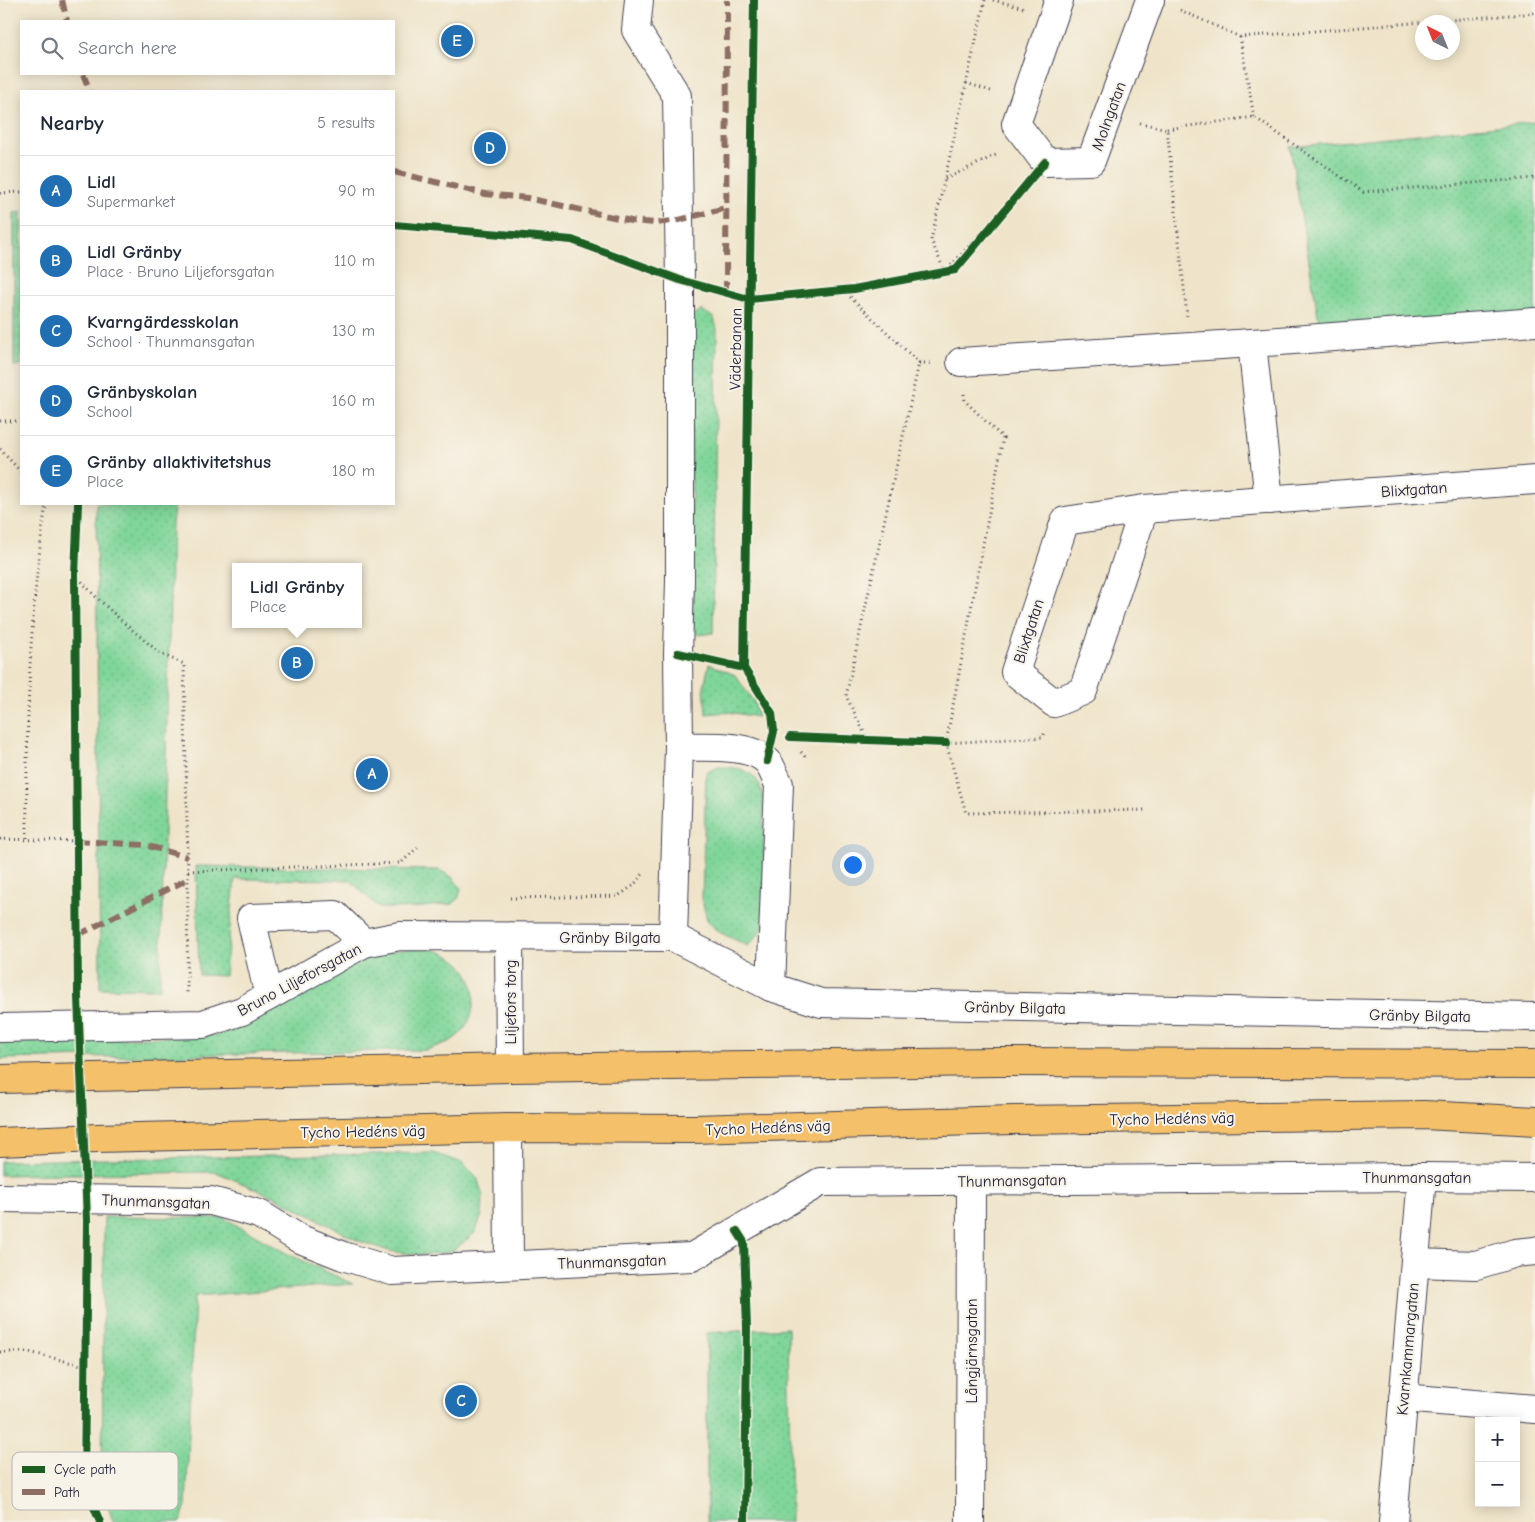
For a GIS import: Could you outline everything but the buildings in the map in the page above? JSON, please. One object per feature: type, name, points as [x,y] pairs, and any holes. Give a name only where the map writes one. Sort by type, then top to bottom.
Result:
[{"type":"main road","points":[[0,1079],[510,1068],[996,1062],[1535,1064]]},
{"type":"main road","name":"Tycho Hedéns väg","points":[[0,1142],[508,1128],[694,1129],[1013,1120],[1424,1115],[1535,1121]]},
{"type":"street","points":[[638,0],[636,30],[677,96],[680,280],[680,581],[678,653],[679,747],[673,937]]},
{"type":"street","points":[[1045,162],[1016,124],[1059,0]]},
{"type":"street","name":"Molngatan","points":[[1045,162],[1091,161],[1150,0]]},
{"type":"street","points":[[961,362],[1535,322]]},
{"type":"street","points":[[1252,343],[1270,500]]},
{"type":"street","name":"Blixtgatan","points":[[1054,703],[1015,672],[1064,521],[1144,509],[1535,480]]},
{"type":"street","points":[[1054,703],[1083,691],[1144,509]]},
{"type":"street","points":[[679,747],[729,747],[752,752],[767,761],[779,784],[771,987]]},
{"type":"street","points":[[269,996],[251,918],[335,915],[364,944]]},
{"type":"street","name":"Bruno Liljeforsgatan","points":[[0,1028],[203,1024],[242,1011],[364,944],[400,936],[509,936]]},
{"type":"street","name":"Gränby Bilgata","points":[[509,936],[673,937],[771,987],[821,1003],[1535,1017]]},
{"type":"street","name":"Liljefors torg","points":[[509,936],[510,1068]]},
{"type":"street","points":[[508,1128],[509,1265]]},
{"type":"street","name":"Thunmansgatan","points":[[0,1198],[211,1201],[259,1214],[298,1238],[342,1256],[392,1270],[692,1257],[820,1182],[1422,1177],[1535,1178]]},
{"type":"street","name":"Kvarnkammargatan","points":[[1393,1522],[1422,1177]]},
{"type":"street","name":"Långjärnsgatan","points":[[970,1522],[971,1180]]},
{"type":"street","points":[[1415,1263],[1476,1265],[1515,1253],[1535,1251]]},
{"type":"street","points":[[1403,1398],[1535,1408]]},
{"type":"path","points":[[945,272],[931,240],[985,0]]},
{"type":"path","points":[[1177,8],[1240,38],[1535,13]]},
{"type":"path","points":[[1240,38],[1254,117]]},
{"type":"path","points":[[1108,115],[1167,129],[1254,117],[1363,192],[1535,178]]},
{"type":"path","points":[[1167,129],[1190,347]]},
{"type":"path","points":[[945,180],[1028,139]]},
{"type":"path","points":[[936,274],[955,270],[1045,162]]},
{"type":"path","points":[[0,192],[20,192]]},
{"type":"path","points":[[834,291],[854,289]]},
{"type":"path","points":[[843,290],[919,363],[961,362],[965,401],[1003,438],[946,743],[966,813],[1147,810]]},
{"type":"path","points":[[868,740],[846,696],[919,363]]},
{"type":"path","points":[[0,421],[20,421]]},
{"type":"path","points":[[0,449],[20,471]]},
{"type":"path","points":[[27,838],[26,747],[30,657],[39,550],[46,505]]},
{"type":"path","points":[[75,565],[75,584]]},
{"type":"path","points":[[75,574],[93,594],[160,654],[184,664],[188,871],[186,1024]]},
{"type":"path","points":[[936,743],[1043,737],[1054,703]]},
{"type":"path","points":[[858,740],[877,740]]},
{"type":"path","points":[[77,831],[77,850]]},
{"type":"path","points":[[0,839],[27,838],[77,841]]},
{"type":"path","points":[[188,871],[401,863],[420,846]]},
{"type":"path","points":[[510,898],[618,896],[633,886],[646,870]]},
{"type":"path","points":[[0,1352],[29,1352],[86,1366]]},
{"type":"path","points":[[85,1375],[86,1356]]},
{"type":"green space","points":[[1535,122],[1535,317],[1321,334],[1290,147]]},
{"type":"green space","points":[[20,212],[20,365],[14,366],[14,213]]},
{"type":"green space","points":[[702,310],[714,318],[717,329],[713,633],[699,635],[691,629],[692,316]]},
{"type":"green space","points":[[96,505],[175,505],[172,523],[160,989],[100,988]]},
{"type":"green space","points":[[709,664],[735,675],[754,702],[758,717],[728,712],[706,714],[704,686]]},
{"type":"green space","points":[[718,767],[735,768],[751,775],[759,784],[763,800],[764,928],[748,946],[717,931],[707,920],[702,900],[706,773]]},
{"type":"green space","points":[[196,866],[439,870],[452,877],[461,888],[459,897],[453,904],[413,908],[379,908],[350,880],[235,879],[225,976],[199,975]]},
{"type":"green space","points":[[428,948],[448,955],[461,964],[469,976],[474,995],[471,1015],[468,1024],[462,1032],[449,1042],[427,1050],[0,1059],[0,1043],[219,1035],[271,1010],[348,965],[377,954],[406,949]]},
{"type":"green space","points":[[433,1153],[463,1163],[477,1177],[483,1197],[482,1215],[475,1233],[454,1250],[439,1254],[418,1255],[389,1251],[359,1241],[281,1200],[216,1172],[0,1175],[0,1161]]},
{"type":"green space","points":[[104,1217],[224,1218],[286,1253],[353,1284],[195,1296],[186,1506],[180,1522],[113,1522],[109,1510],[178,1510],[178,1452],[102,1452]]},
{"type":"green space","points":[[788,1328],[791,1522],[707,1522],[707,1333]]},
{"type":"marked path","points":[[62,0],[67,20]]},
{"type":"marked path","points":[[726,293],[727,0]]},
{"type":"marked path","points":[[83,75],[90,90]]},
{"type":"marked path","points":[[395,172],[485,194],[527,198],[631,221],[656,223],[679,220],[726,208]]},
{"type":"marked path","points":[[77,841],[145,845],[187,857]]},
{"type":"marked path","points":[[78,935],[188,879]]},
{"type":"cycle path","name":"Väderbanan","points":[[744,668],[754,0]]},
{"type":"cycle path","name":"Väderbanan","points":[[395,225],[572,240],[680,280],[749,299],[854,289],[955,270],[1045,162]]},
{"type":"cycle path","points":[[78,505],[75,574],[78,997],[87,1220],[84,1452]]},
{"type":"cycle path","points":[[678,653],[744,668],[772,713],[774,731],[767,761]]},
{"type":"cycle path","points":[[790,737],[946,743]]},
{"type":"cycle path","points":[[737,1231],[744,1242],[747,1328],[745,1522]]},
{"type":"cycle path","points":[[95,1510],[100,1522]]},
{"type":"place","name":"Gränby allaktivitetshus","points":[[457,41]]},
{"type":"place","name":"Gränbyskolan","points":[[490,148]]},
{"type":"place","name":"Lidl Gränby","points":[[297,663]]},
{"type":"place","name":"Lidl","points":[[372,774]]},
{"type":"place","name":"Kvarngärdesskolan","points":[[461,1401]]}]
